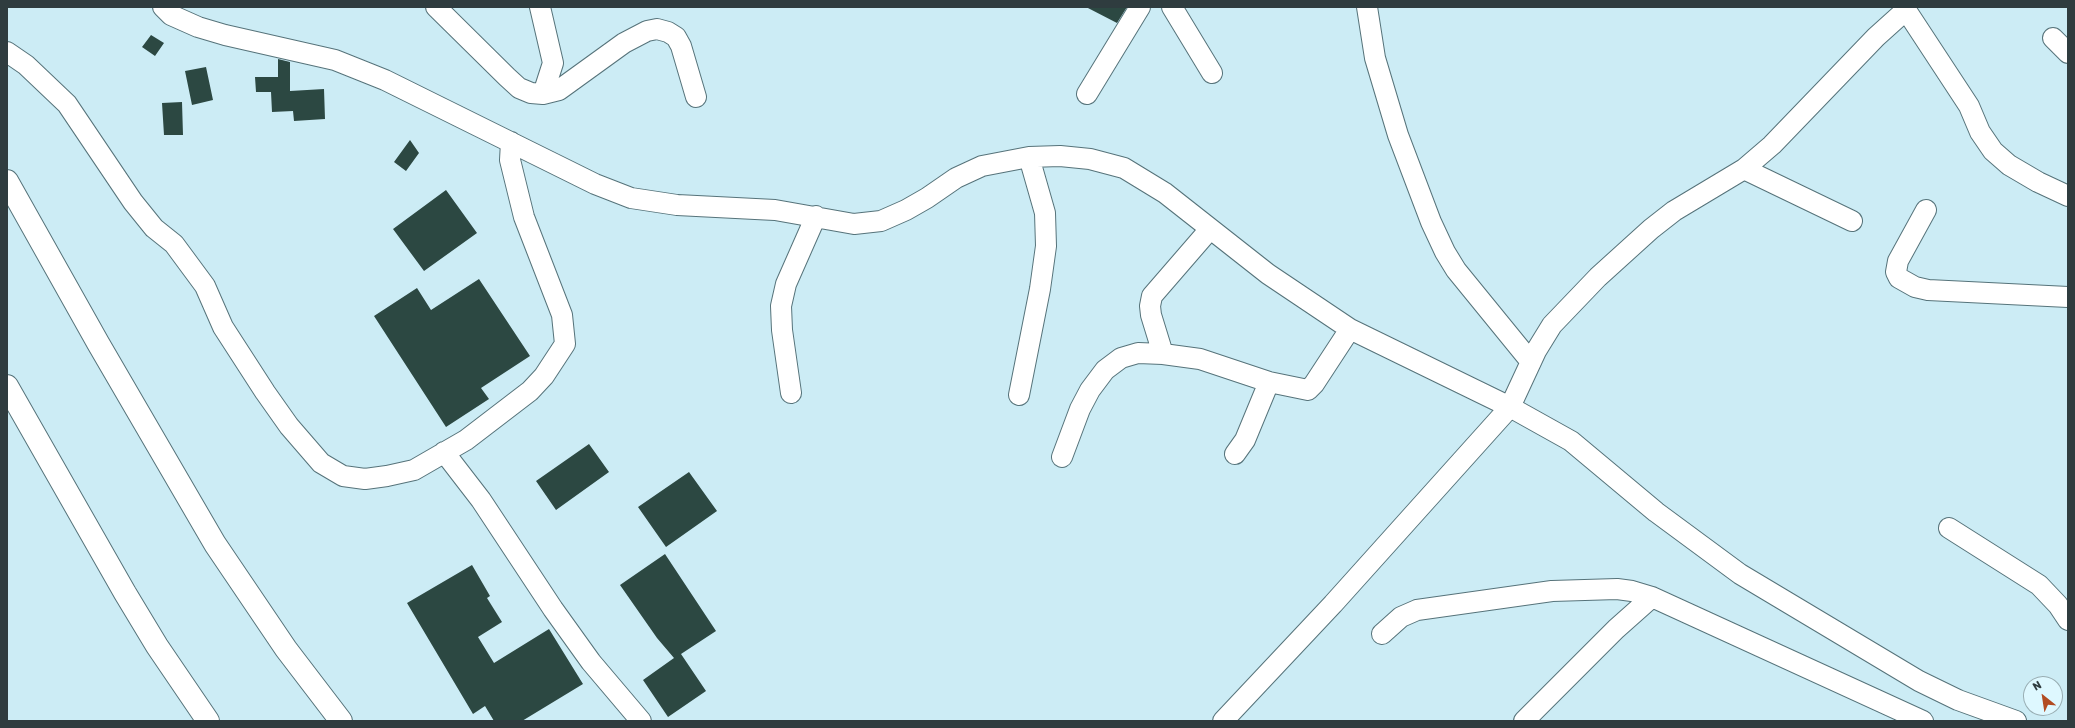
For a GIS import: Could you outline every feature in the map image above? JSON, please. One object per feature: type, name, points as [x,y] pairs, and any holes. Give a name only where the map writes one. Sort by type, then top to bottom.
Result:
[{"type":"highway","points":[[7,181],[98,343],[215,544],[286,649],[341,721]]},
{"type":"highway","points":[[7,386],[129,600],[157,646],[208,721]]},
{"type":"street","points":[[163,7],[171,15],[198,27],[225,35],[334,60],[385,80],[595,184],[631,198],[677,205],[775,210],[816,216],[854,224],[881,220],[906,210],[956,178],[982,166],[1029,157],[1060,156],[1090,159],[1124,168],[1165,193],[1210,230],[1268,274],[1350,329],[1510,407],[1571,441],[1656,512],[1740,574],[1919,681],[1958,700],[2016,721]]},
{"type":"street","points":[[436,7],[462,35],[519,88],[531,93],[543,94],[559,90],[624,43],[647,31],[657,29],[668,32],[676,37],[681,46],[696,97]]},
{"type":"street","points":[[540,7],[553,63],[543,94]]},
{"type":"street","points":[[1087,94],[1140,7]]},
{"type":"street","points":[[1172,7],[1212,73]]},
{"type":"street","points":[[1367,7],[1375,58],[1398,135],[1431,222],[1445,252],[1456,270],[1531,362]]},
{"type":"street","points":[[1223,721],[1333,604],[1510,407],[1531,362],[1552,325],[1608,268],[1651,229],[1674,211],[1744,169],[1772,145],[1905,8],[1969,106],[1980,132],[1993,151],[2009,165],[2038,182],[2068,196]]},
{"type":"street","points":[[2053,38],[2068,53]]},
{"type":"street","points":[[7,52],[26,65],[67,104],[133,202],[154,228],[174,244],[205,286],[223,327],[289,426],[322,464],[343,476],[365,479],[414,470],[466,440],[530,391],[544,376],[565,344],[562,315],[524,217],[510,160],[511,142]]},
{"type":"street","points":[[1019,396],[1040,289],[1046,246],[1045,212],[1029,157]]},
{"type":"street","points":[[1744,169],[1852,221]]},
{"type":"street","points":[[1926,210],[1898,261],[1896,272],[1899,278],[1915,286],[1928,290],[2068,297]]},
{"type":"street","points":[[791,393],[782,330],[781,306],[786,284],[816,216]]},
{"type":"street","points":[[1163,354],[1151,315],[1150,306],[1152,296],[1210,230]]},
{"type":"street","points":[[1062,457],[1080,409],[1090,390],[1105,370],[1121,358],[1138,353],[1163,354],[1200,359],[1269,382],[1308,390],[1314,384],[1350,329]]},
{"type":"street","points":[[1235,454],[1245,440],[1269,382]]},
{"type":"street","points":[[444,452],[481,500],[553,609],[591,662],[641,721]]},
{"type":"street","points":[[1949,528],[2039,585],[2058,605],[2068,620]]},
{"type":"street","points":[[1382,634],[1401,618],[1417,610],[1545,592],[1617,589],[1652,597],[1923,721]]},
{"type":"street","points":[[1524,721],[1616,629],[1652,597]]},
{"type":"building","points":[[1086,7],[1127,7],[1117,23]]},
{"type":"building","points":[[151,35],[164,43],[155,56],[142,47]]},
{"type":"building","points":[[278,59],[290,62],[290,91],[324,89],[325,119],[294,121],[293,111],[272,112],[271,92],[256,92],[255,77],[278,77]]},
{"type":"building","points":[[206,67],[213,100],[192,105],[185,71]]},
{"type":"building","points":[[182,102],[183,135],[164,135],[162,103]]},
{"type":"building","points":[[410,140],[419,153],[406,171],[394,162]]},
{"type":"building","points":[[446,190],[477,233],[424,271],[393,229]]},
{"type":"building","points":[[479,279],[530,356],[481,388],[489,399],[446,427],[374,316],[417,288],[431,310]]},
{"type":"building","points":[[589,444],[609,472],[556,510],[536,481]]},
{"type":"building","points":[[689,472],[717,511],[666,547],[638,507]]},
{"type":"building","points":[[665,554],[716,631],[681,654],[706,691],[668,717],[643,680],[674,658],[657,638],[620,585]]},
{"type":"building","points":[[472,565],[490,596],[487,598],[502,622],[478,637],[494,663],[549,629],[583,684],[522,721],[494,721],[485,706],[473,714],[407,603]]}]
